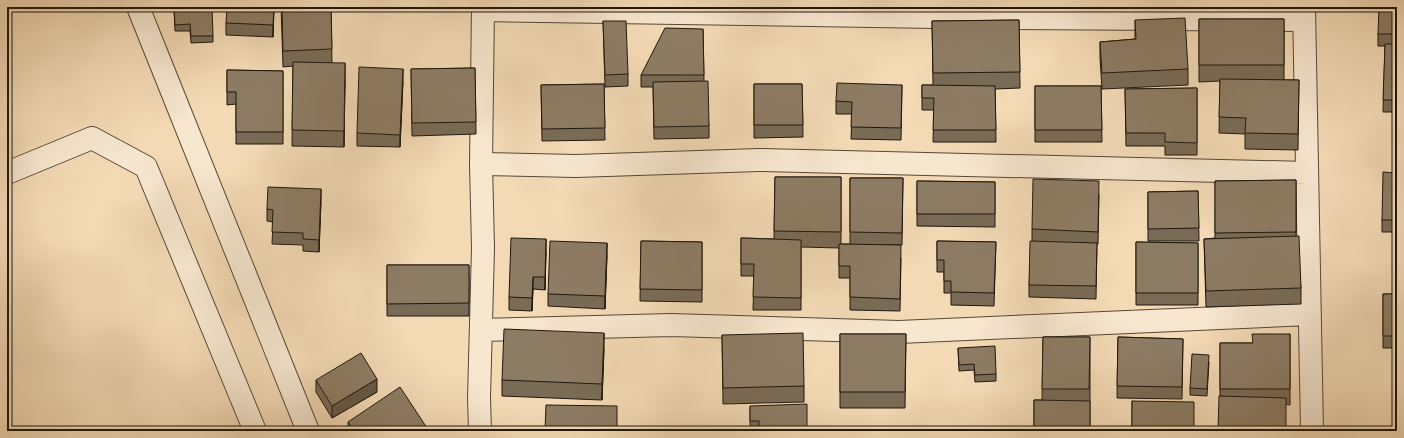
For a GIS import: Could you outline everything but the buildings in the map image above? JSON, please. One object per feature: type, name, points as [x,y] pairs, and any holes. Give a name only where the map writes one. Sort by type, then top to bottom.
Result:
[{"type":"street","points":[[138,7],[308,431]]},
{"type":"street","points":[[480,431],[479,398],[483,248],[481,164],[483,8],[1001,13],[1304,13],[1312,431]]},
{"type":"street","points":[[7,173],[92,138],[146,167],[255,431]]},
{"type":"street","points":[[481,164],[576,166],[759,160],[1307,173]]},
{"type":"street","points":[[481,330],[671,325],[899,332],[1310,314]]}]
